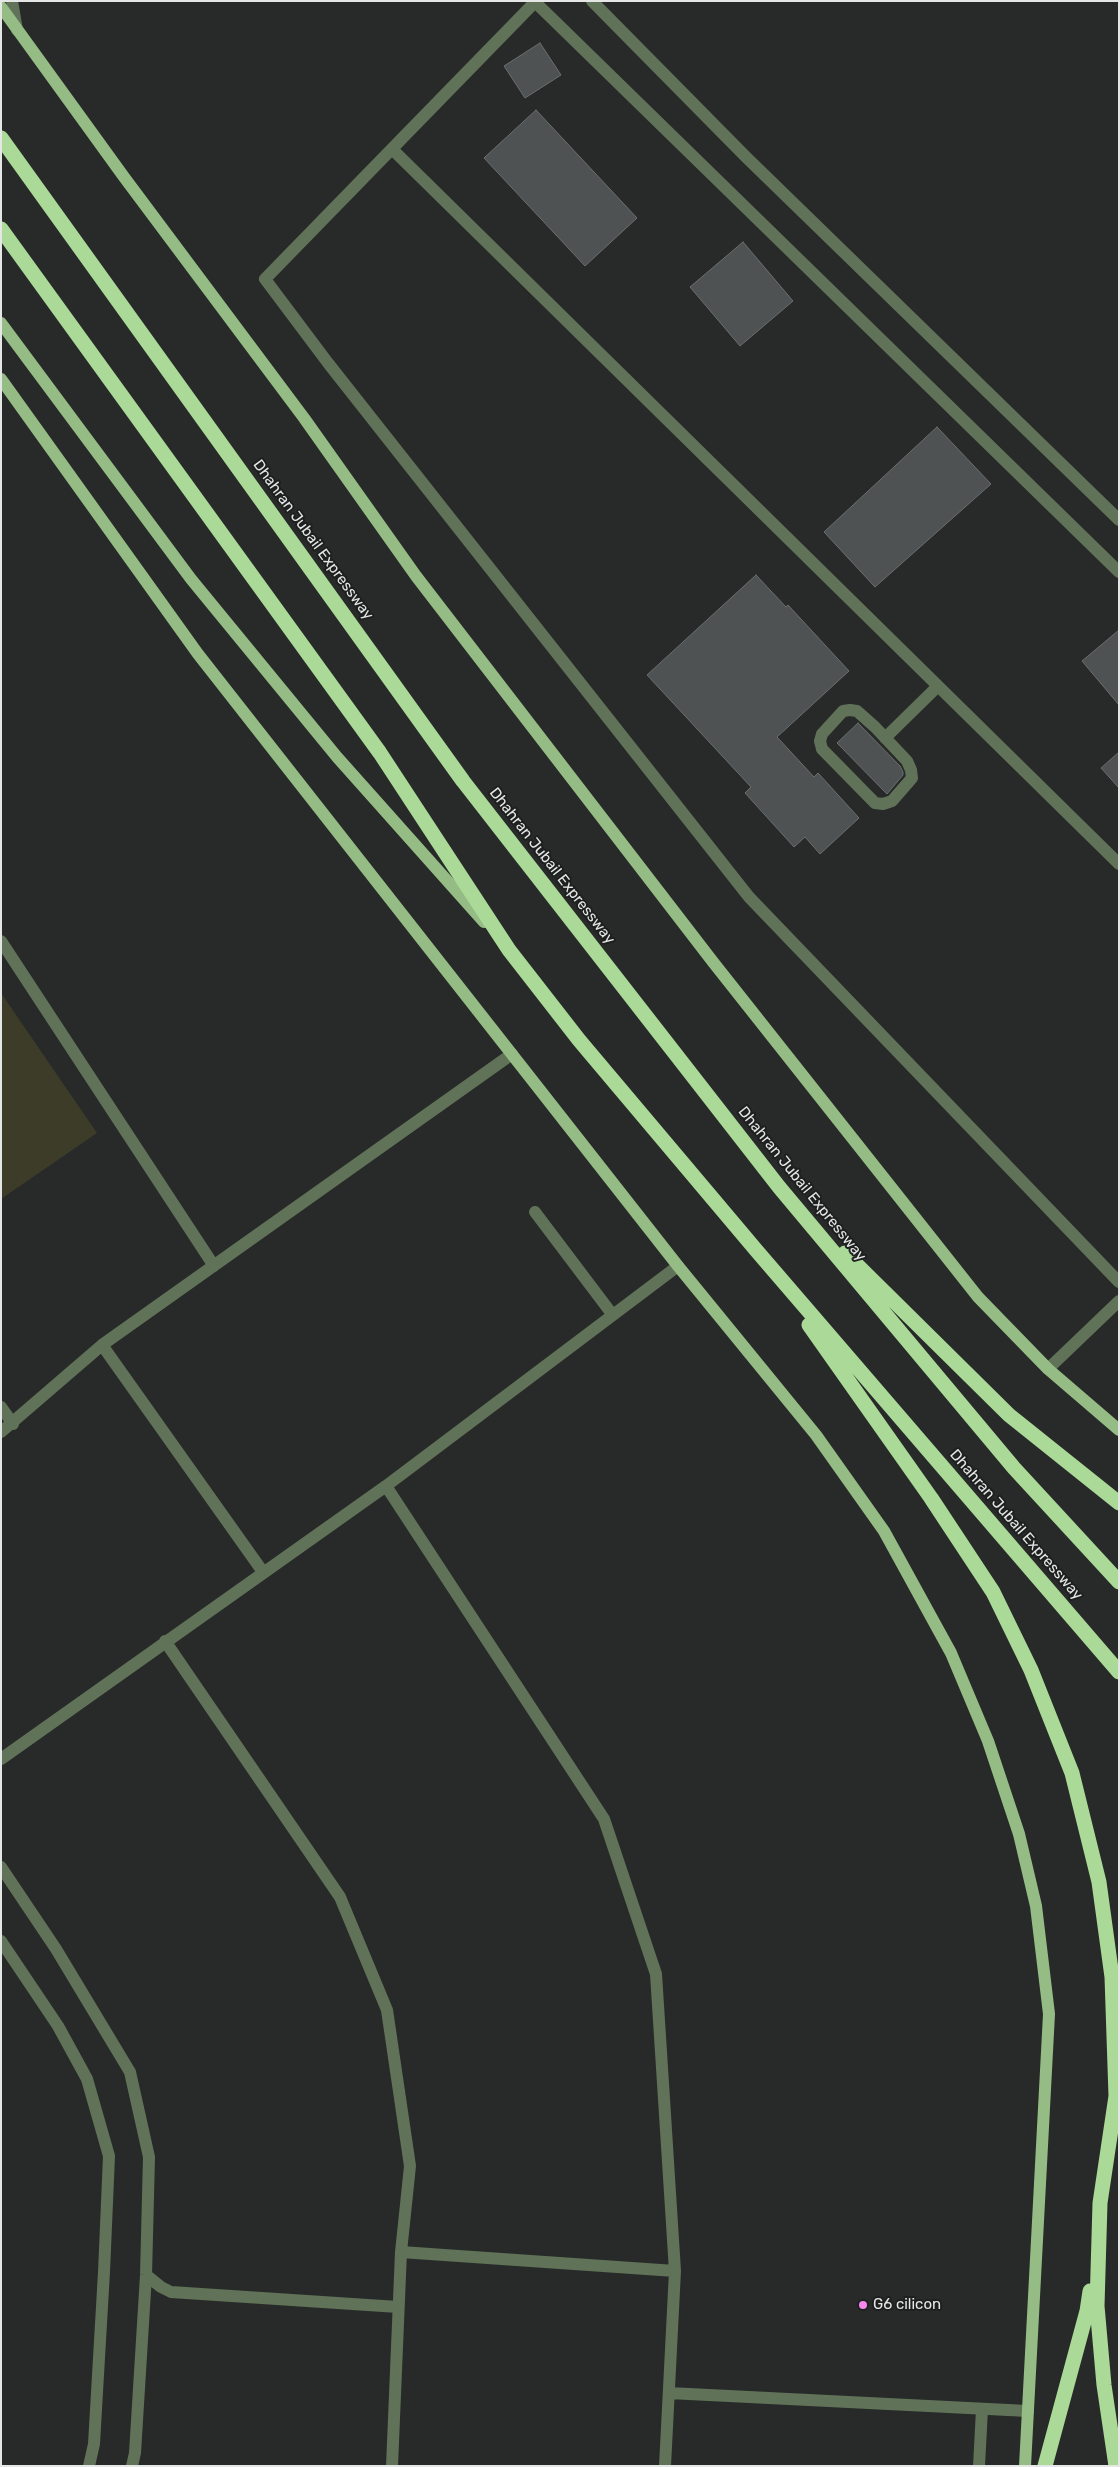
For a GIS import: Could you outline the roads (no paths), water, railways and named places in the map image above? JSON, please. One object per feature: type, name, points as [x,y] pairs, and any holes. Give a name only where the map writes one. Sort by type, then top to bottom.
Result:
[{"type":"highway","name":"Dhahran Jubail Expressway","points":[[1,138],[463,781],[779,1187],[1014,1468],[1119,1582]]},
{"type":"highway","name":"Dhahran Jubail Expressway","points":[[1,229],[380,753],[509,950],[579,1040],[756,1250],[1119,1672]]},
{"type":"highway","points":[[779,1187],[1009,1415],[1119,1503]]},
{"type":"highway","points":[[756,1250],[931,1498],[993,1592],[1031,1670],[1072,1773],[1099,1882],[1112,1977],[1116,2096],[1100,2203],[1087,2311],[1044,2466]]},
{"type":"highway","points":[[1100,2203],[1097,2306],[1104,2385],[1116,2466]]},
{"type":"main road","points":[[1,7],[304,418],[416,576],[713,962],[978,1297],[1048,1369],[1119,1430]]},
{"type":"main road","points":[[1,323],[191,579],[337,757],[509,950]]},
{"type":"main road","points":[[1,379],[198,654],[678,1266],[816,1435],[884,1531],[951,1653],[988,1742],[1019,1834],[1036,1906],[1049,2014],[1025,2466]]},
{"type":"street","points":[[12,1],[17,30]]},
{"type":"street","points":[[592,1],[746,158],[1119,520]]},
{"type":"street","points":[[1119,572],[535,2],[266,279],[334,371],[749,897],[1119,1282]]},
{"type":"street","points":[[392,149],[1119,864]]},
{"type":"street","points":[[885,738],[938,686]]},
{"type":"street","points":[[850,710],[857,711],[885,738],[907,761],[912,778],[892,801],[883,804],[875,803],[822,749],[820,741],[822,734],[843,711],[850,710]]},
{"type":"street","points":[[1,941],[214,1266]]},
{"type":"street","points":[[1,1432],[13,1424],[102,1345],[512,1054]]},
{"type":"street","points":[[535,1212],[612,1314]]},
{"type":"street","points":[[1,1759],[386,1486],[678,1266]]},
{"type":"street","points":[[1048,1369],[1119,1301]]},
{"type":"street","points":[[102,1345],[263,1572]]},
{"type":"street","points":[[1,1406],[13,1424]]},
{"type":"street","points":[[386,1486],[604,1819],[656,1974],[675,2271],[665,2466]]},
{"type":"street","points":[[165,1641],[340,1897],[387,2010],[410,2166],[400,2252],[392,2466]]},
{"type":"street","points":[[1,1867],[56,1949],[130,2072],[149,2157],[146,2275],[135,2453],[132,2466]]},
{"type":"street","points":[[1,1941],[58,2026],[87,2079],[109,2156],[94,2444],[89,2466]]},
{"type":"street","points":[[400,2252],[675,2271]]},
{"type":"street","points":[[146,2275],[171,2292],[398,2308]]},
{"type":"street","points":[[669,2393],[1028,2411]]},
{"type":"street","points":[[979,2466],[982,2409]]},
{"type":"place","name":"G6 cilicon","points":[[863,2305]]}]
